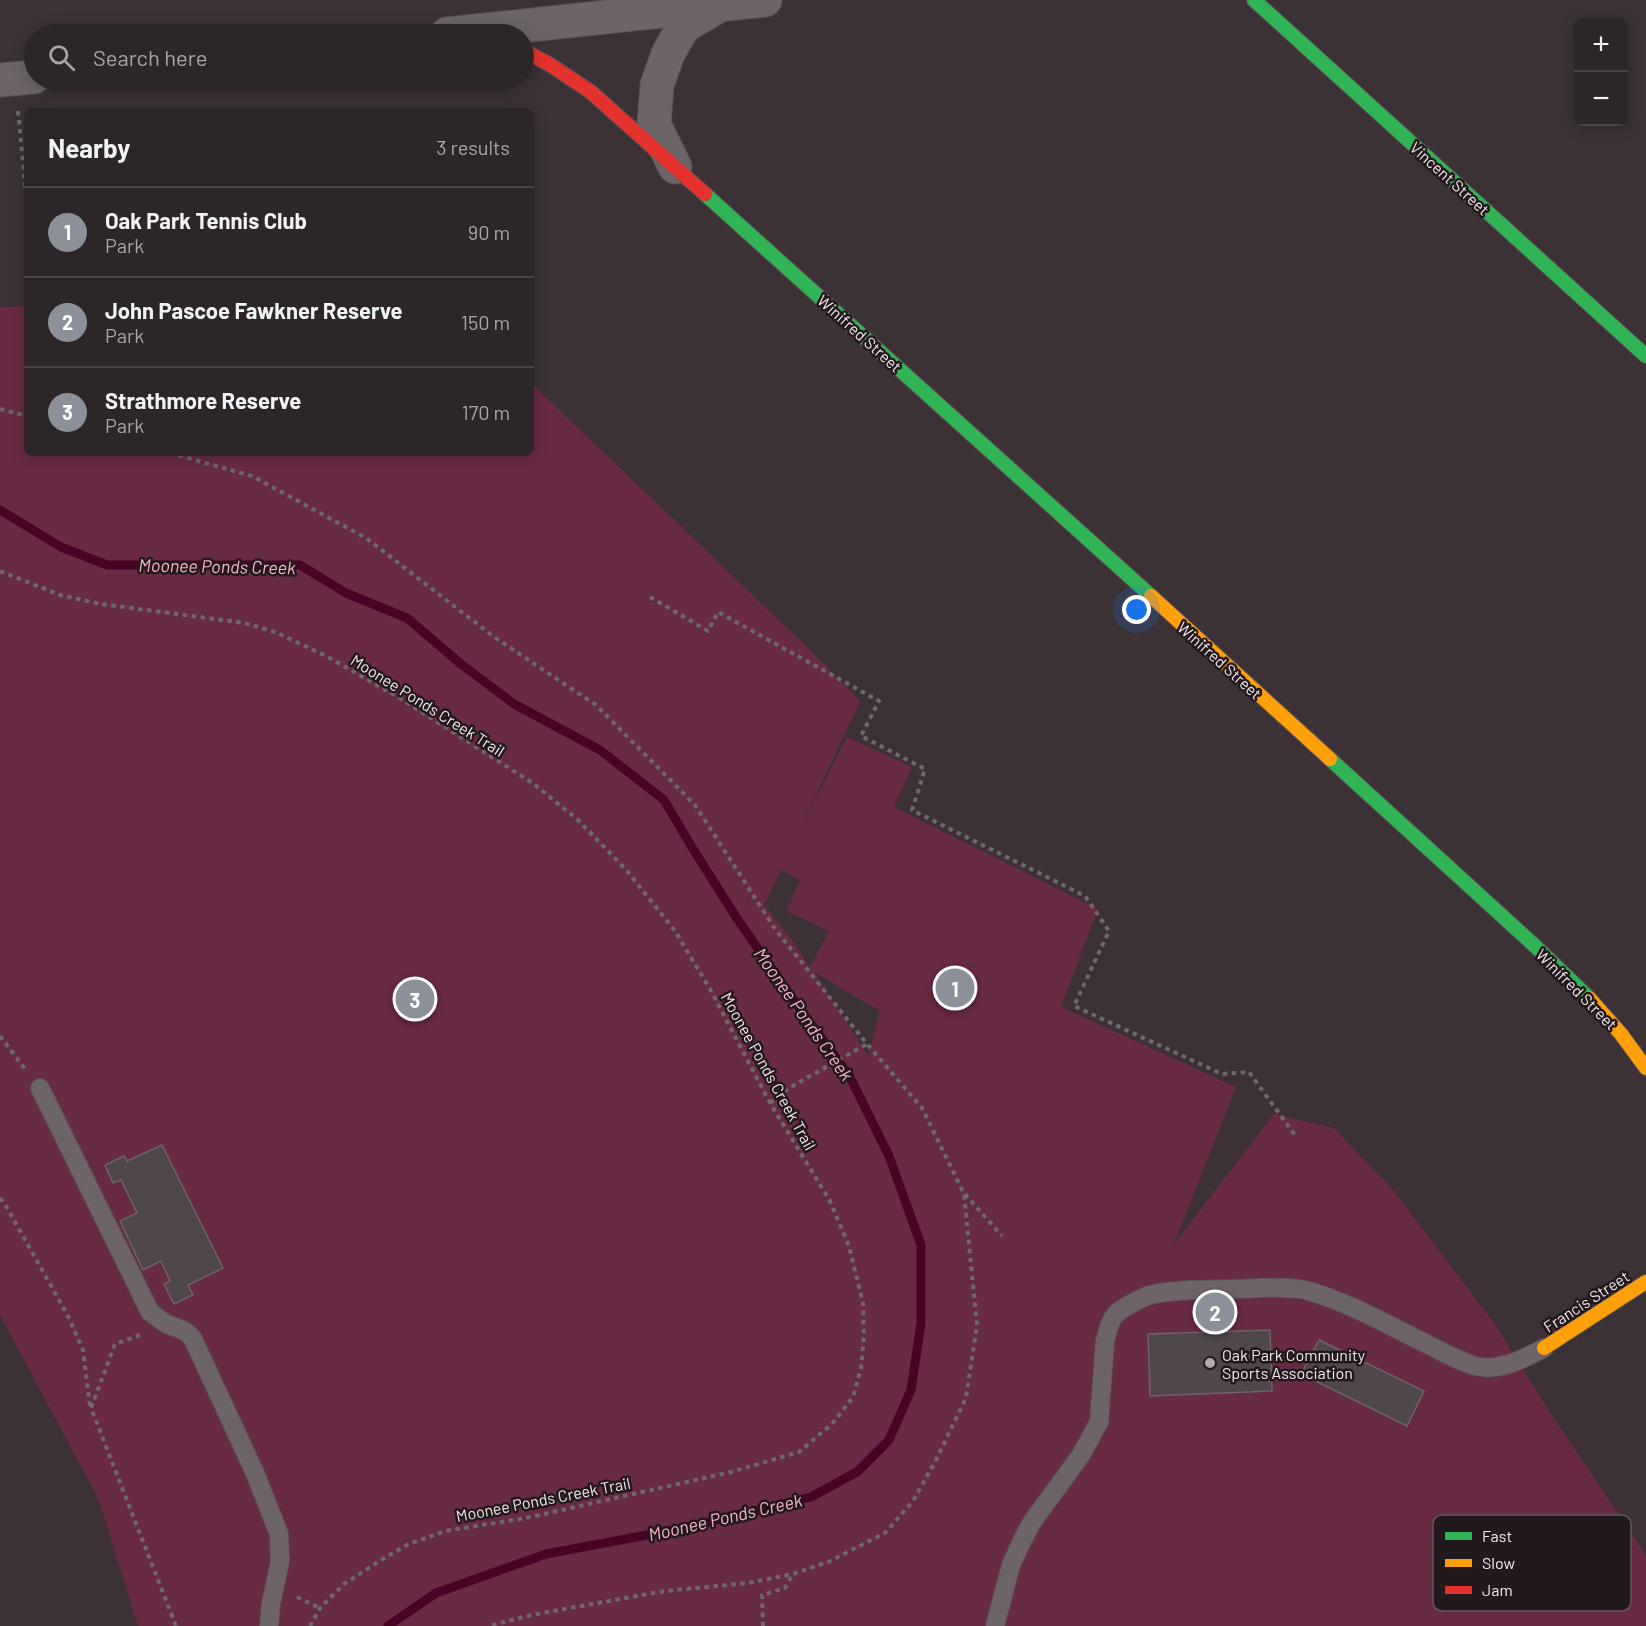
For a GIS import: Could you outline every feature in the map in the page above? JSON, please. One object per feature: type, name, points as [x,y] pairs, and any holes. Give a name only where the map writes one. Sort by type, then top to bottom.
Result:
[{"type":"street","points":[[534,25],[765,0]]},
{"type":"street","name":"Vincent Street","points":[[1254,0],[1644,352]]},
{"type":"street","name":"Winifred Street","points":[[675,166],[654,124],[657,85],[668,54],[683,27],[722,5]]},
{"type":"street","name":"Winifred Street","points":[[534,56],[591,92],[957,420],[1535,946],[1594,1002],[1629,1042],[1646,1068]]},
{"type":"street","points":[[0,80],[24,78]]},
{"type":"street","name":"Francis Street","points":[[1544,1348],[1646,1282]]},
{"type":"lane","points":[[40,1088],[150,1312],[160,1320],[184,1329],[190,1334],[255,1473],[279,1534],[281,1545],[271,1604],[270,1626]]},
{"type":"lane","points":[[995,1626],[1011,1565],[1022,1541],[1032,1522],[1081,1455],[1099,1422],[1105,1341],[1108,1330],[1115,1315],[1148,1295],[1178,1291],[1270,1288],[1307,1291],[1362,1312],[1475,1366],[1502,1366],[1544,1348]]},
{"type":"path","points":[[18,107],[24,172]]},
{"type":"path","points":[[0,408],[24,415]]},
{"type":"path","points":[[181,456],[252,476],[366,538],[494,637],[596,705],[695,805],[775,929],[894,1077],[922,1108],[964,1194],[1002,1236]]},
{"type":"path","name":"Moonee Ponds Creek Trail","points":[[0,571],[60,595],[100,604],[235,621],[275,632],[326,656],[398,698],[534,784],[578,820],[628,872],[675,931],[710,989],[770,1103],[830,1201],[849,1246],[863,1303],[864,1336],[861,1368],[853,1397],[832,1424],[799,1452],[731,1472],[526,1518],[445,1531],[410,1544],[344,1584],[320,1608],[310,1626]]},
{"type":"path","points":[[650,597],[708,632],[718,612],[879,701],[861,736],[925,769],[912,810],[1085,896],[1109,931],[1074,1006],[1222,1074],[1249,1072],[1298,1138]]},
{"type":"path","points":[[0,1036],[40,1088]]},
{"type":"path","points":[[770,1103],[789,1088],[867,1044]]},
{"type":"path","points":[[489,1626],[531,1615],[665,1591],[748,1583],[793,1574],[828,1562],[885,1533],[913,1501],[966,1398],[977,1325],[964,1194]]},
{"type":"path","points":[[0,1198],[68,1316],[83,1350],[91,1408],[176,1626]]},
{"type":"path","points":[[91,1408],[115,1344]]},
{"type":"path","points":[[763,1626],[762,1595],[785,1588],[793,1574]]},
{"type":"shaded area","points":[[24,306],[24,456],[534,456],[534,386],[808,648],[860,701],[799,832],[847,737],[912,767],[894,807],[1098,909],[1061,1007],[1236,1087],[1174,1244],[1274,1114],[1334,1128],[1393,1190],[1494,1323],[1549,1411],[1619,1515],[1433,1515],[1433,1611],[1631,1611],[1631,1533],[1646,1555],[1646,1626],[138,1626],[99,1500],[0,1315],[0,307]],"holes":[[[781,870],[800,880],[787,911],[829,931],[810,967],[764,905]],[[814,972],[880,1011],[868,1056]]]},
{"type":"building","points":[[162,1145],[223,1268],[188,1285],[193,1295],[174,1304],[164,1284],[170,1281],[161,1261],[143,1270],[120,1221],[137,1213],[121,1180],[113,1183],[105,1165],[124,1156],[127,1161]]},
{"type":"building","name":"Oak Park Community Sports Association","points":[[1270,1330],[1272,1391],[1150,1396],[1148,1334]]},
{"type":"building","points":[[1319,1340],[1424,1391],[1407,1426],[1301,1374]]},
{"type":"waterway","name":"Moonee Ponds Creek","points":[[0,510],[61,547],[107,565],[300,565],[346,593],[407,618],[461,664],[514,704],[600,750],[664,800],[736,917],[850,1077],[889,1156],[921,1245],[921,1323],[911,1390],[889,1440],[857,1472],[811,1497],[679,1529],[546,1554],[436,1593],[388,1626]]},
{"type":"traffic: fast","points":[[1254,0],[1646,356]]},
{"type":"traffic: fast","points":[[705,194],[1151,596]]},
{"type":"traffic: fast","points":[[1330,759],[1589,998]]},
{"type":"traffic: slow","points":[[1151,596],[1330,759]]},
{"type":"traffic: slow","points":[[1589,998],[1621,1034],[1646,1068]]},
{"type":"traffic: slow","points":[[1544,1348],[1646,1282]]},
{"type":"traffic: jam","points":[[534,56],[591,92],[705,194]]},
{"type":"place","name":"Oak Park Tennis Club","points":[[955,988]]},
{"type":"place","name":"Strathmore Reserve","points":[[415,999]]},
{"type":"place","name":"John Pascoe Fawkner Reserve","points":[[1215,1312]]},
{"type":"place","name":"Oak Park Community Sports Association","points":[[1210,1363]]}]
